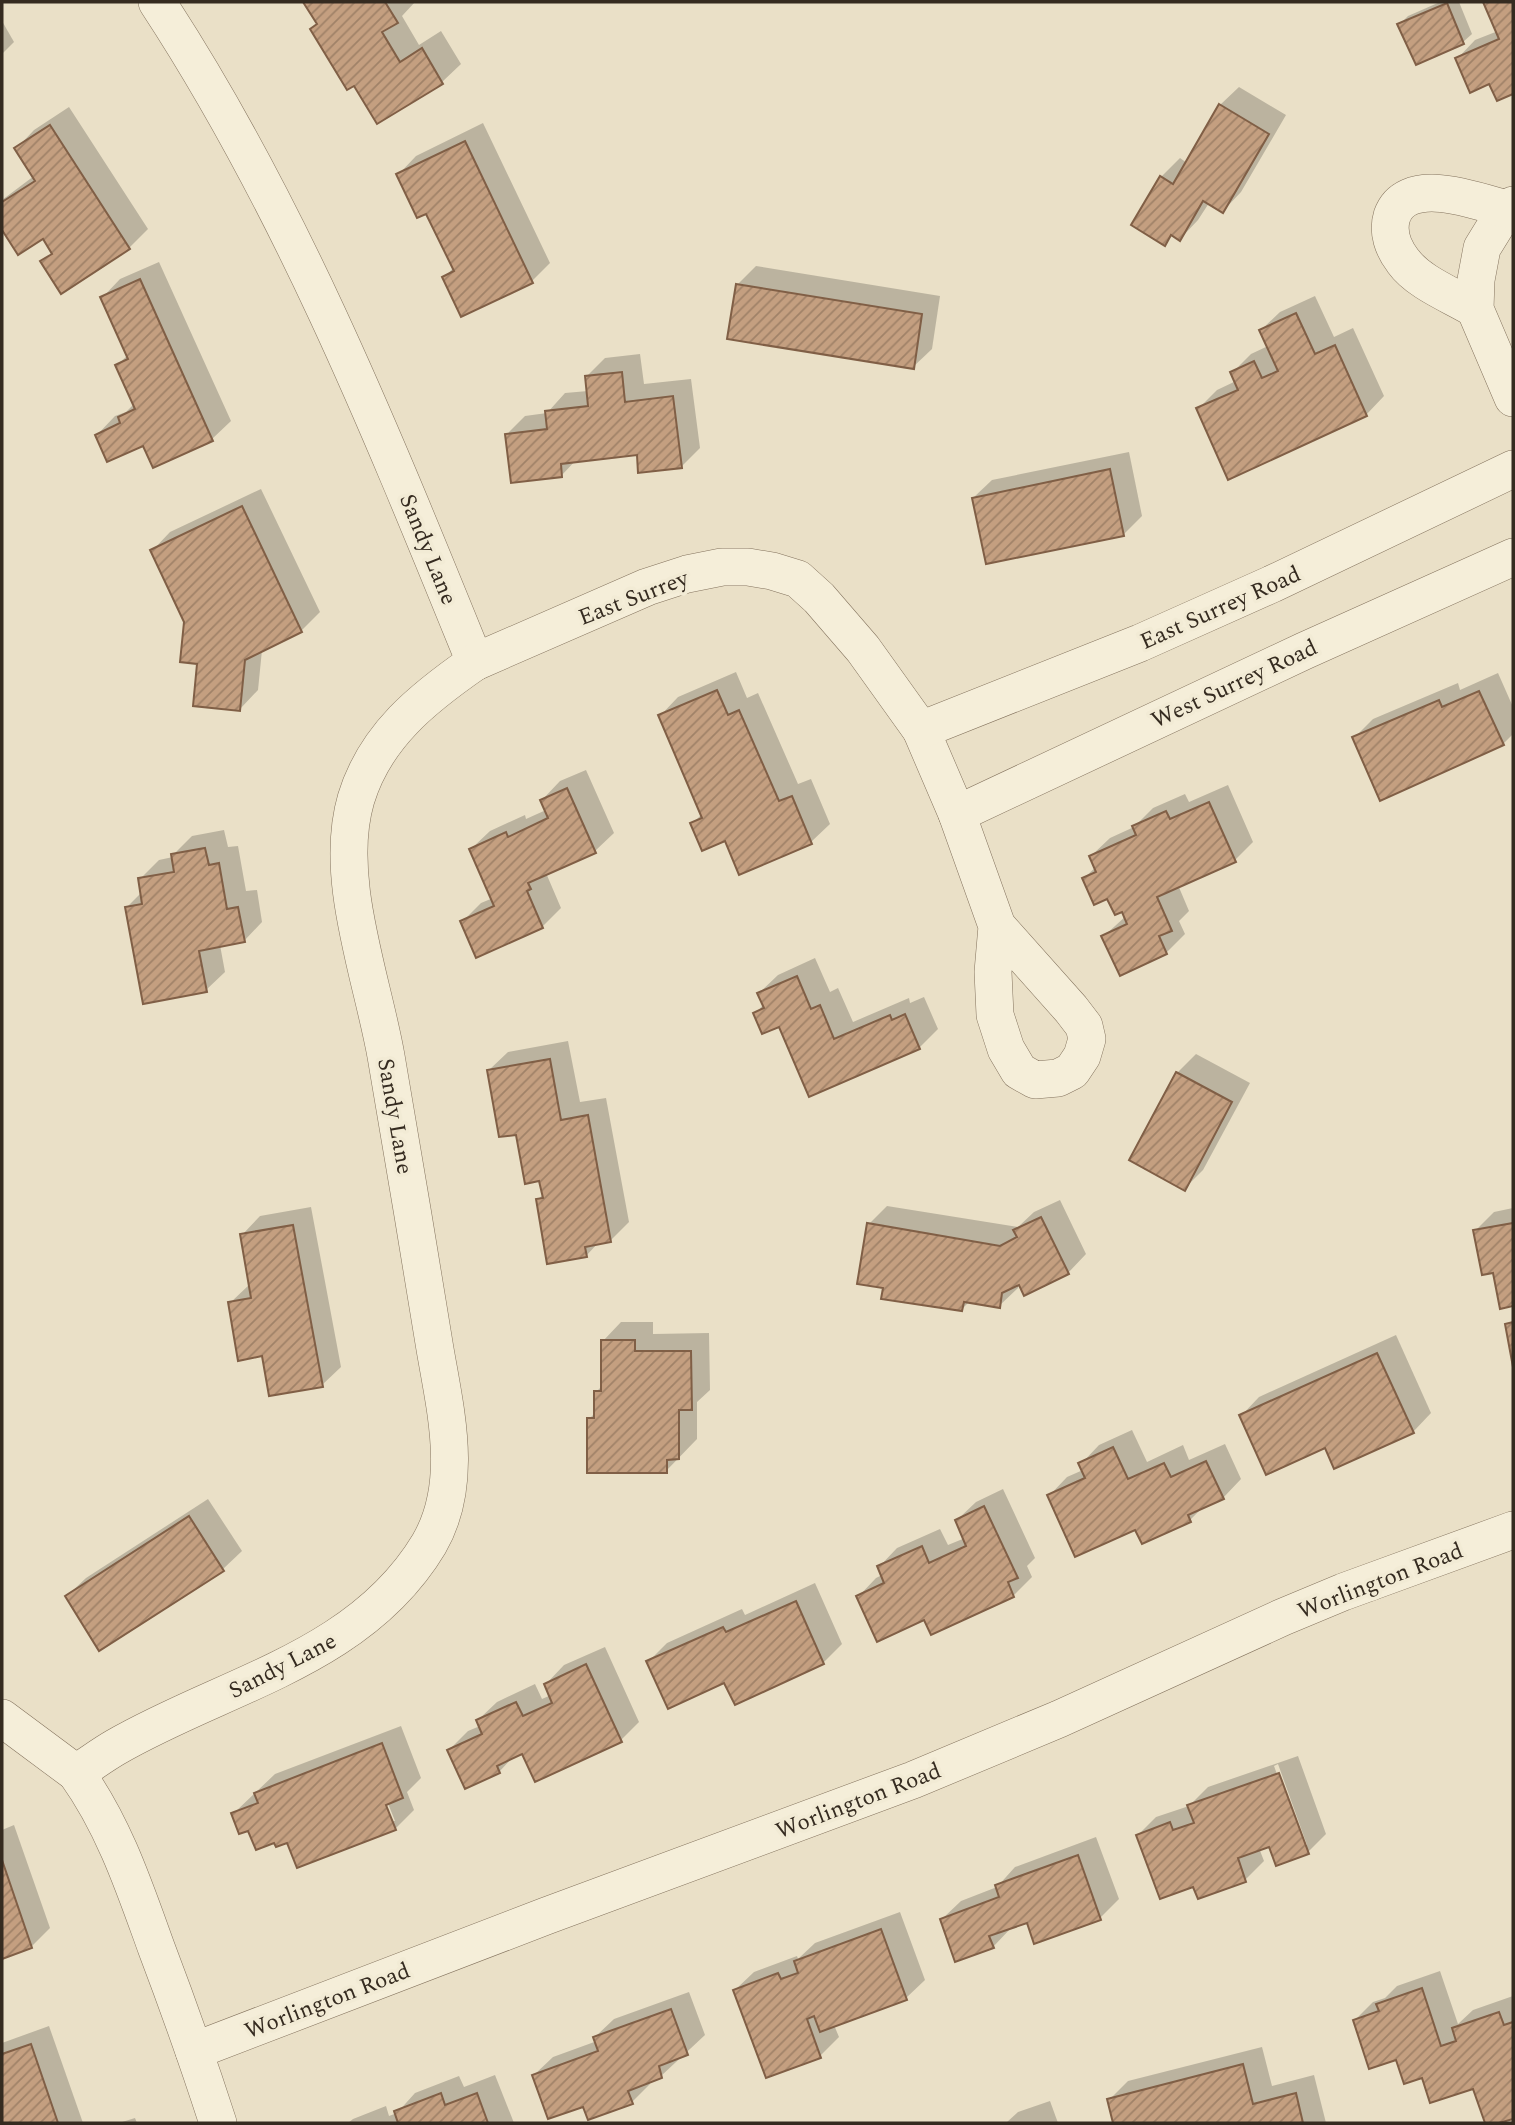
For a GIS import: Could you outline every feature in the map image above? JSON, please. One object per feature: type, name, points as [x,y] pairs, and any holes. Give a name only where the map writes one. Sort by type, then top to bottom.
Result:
[{"type":"street","name":"Sandy Lane","points":[[76,1773],[117,1746],[313,1653],[351,1629],[380,1604],[429,1544],[442,1515],[450,1483],[447,1419],[386,1055],[353,903],[348,868],[349,834],[356,800],[370,762],[378,751],[400,721],[436,689],[475,662],[383,440],[330,321],[221,104],[157,2]]},
{"type":"street","points":[[1475,309],[1426,281],[1403,262],[1392,242],[1390,224],[1395,208],[1406,199],[1419,194],[1457,194],[1509,207],[1482,248],[1476,280],[1475,309],[1513,398]]},
{"type":"street","name":"East Surrey Road","points":[[921,730],[1152,638],[1513,469]]},
{"type":"street","name":"West Surrey Road","points":[[957,814],[1291,656],[1513,557]]},
{"type":"street","name":"East Surrey","points":[[475,662],[647,587],[687,574],[722,567],[748,567],[798,579],[837,617],[921,730]]},
{"type":"street","points":[[921,730],[957,814],[997,926]]},
{"type":"street","name":"Worlington Road","points":[[194,2051],[545,1916],[913,1780],[1059,1719],[1283,1617],[1343,1592],[1513,1530]]},
{"type":"street","points":[[2,1718],[76,1773],[93,1797],[114,1838],[194,2051],[218,2123]]},
{"type":"building","points":[[303,2],[385,2],[398,23],[382,32],[400,62],[422,48],[443,84],[377,124],[354,86],[347,90],[310,29],[317,24]]},
{"type":"building","points":[[1483,2],[1513,2],[1513,94],[1497,101],[1489,84],[1470,93],[1455,58],[1499,39]]},
{"type":"building","points":[[1447,3],[1464,44],[1416,65],[1397,24]]},
{"type":"building","points":[[1219,104],[1269,134],[1223,213],[1203,201],[1180,241],[1171,235],[1165,246],[1131,225],[1160,176],[1173,184]]},
{"type":"building","points":[[50,125],[130,249],[61,294],[40,261],[52,254],[43,239],[18,255],[2,230],[2,202],[35,181],[14,148]]},
{"type":"building","points":[[465,141],[533,283],[461,317],[442,277],[454,271],[426,214],[417,218],[396,174]]},
{"type":"building","points":[[140,279],[213,441],[153,468],[143,446],[107,462],[95,435],[120,423],[118,417],[135,409],[115,365],[128,359],[100,297]]},
{"type":"building","points":[[736,284],[922,314],[914,369],[727,339]]},
{"type":"building","points":[[1296,313],[1315,354],[1335,345],[1367,416],[1228,480],[1196,408],[1238,390],[1230,372],[1254,361],[1262,378],[1278,371],[1259,330]]},
{"type":"building","points":[[622,372],[625,402],[673,396],[682,468],[638,473],[637,455],[561,464],[562,477],[511,483],[505,434],[547,429],[545,411],[588,406],[585,376]]},
{"type":"building","points":[[1110,469],[1124,536],[986,564],[972,498]]},
{"type":"building","points":[[242,506],[302,632],[245,660],[240,711],[193,706],[197,664],[180,662],[184,622],[150,550]]},
{"type":"building","points":[[717,690],[728,715],[739,710],[779,801],[792,796],[812,844],[739,875],[725,841],[702,851],[690,823],[702,818],[658,715]]},
{"type":"building","points":[[1479,691],[1504,745],[1380,801],[1352,737],[1439,700],[1442,707]]},
{"type":"building","points":[[567,788],[596,853],[528,883],[531,889],[527,891],[543,928],[476,958],[460,921],[494,906],[469,849],[506,832],[508,837],[548,818],[540,800]]},
{"type":"building","points":[[1209,802],[1236,862],[1157,897],[1172,931],[1159,936],[1167,954],[1120,976],[1101,936],[1127,924],[1122,912],[1115,915],[1107,899],[1094,905],[1082,878],[1096,872],[1089,856],[1136,835],[1132,826],[1166,811],[1170,819]]},
{"type":"building","points":[[205,848],[209,865],[219,863],[227,909],[238,907],[245,942],[199,951],[207,992],[143,1004],[125,907],[142,904],[138,878],[174,872],[171,854]]},
{"type":"building","points":[[797,976],[811,1009],[820,1005],[834,1039],[890,1015],[892,1020],[905,1014],[920,1049],[809,1097],[779,1027],[762,1034],[753,1013],[764,1008],[757,993]]},
{"type":"building","points":[[550,1059],[561,1120],[588,1115],[611,1242],[585,1247],[587,1257],[547,1264],[536,1199],[543,1198],[539,1181],[525,1184],[516,1135],[499,1137],[487,1070]]},
{"type":"building","points":[[1176,1072],[1232,1102],[1185,1191],[1129,1160]]},
{"type":"building","points":[[1041,1217],[1069,1274],[1024,1296],[1019,1285],[1002,1293],[1000,1308],[964,1302],[962,1311],[881,1299],[883,1288],[857,1284],[867,1223],[1000,1246],[1017,1237],[1013,1230]]},
{"type":"building","points":[[1513,1223],[1513,1306],[1500,1309],[1493,1273],[1482,1275],[1473,1230]]},
{"type":"building","points":[[293,1225],[323,1387],[269,1396],[262,1356],[238,1361],[228,1302],[251,1298],[240,1234]]},
{"type":"building","points":[[1513,1322],[1513,1367],[1505,1324]]},
{"type":"building","points":[[601,1340],[635,1340],[635,1351],[691,1351],[692,1410],[679,1410],[679,1459],[667,1460],[667,1473],[587,1473],[587,1418],[594,1418],[594,1391],[601,1391]]},
{"type":"building","points":[[1377,1353],[1414,1433],[1334,1469],[1325,1448],[1266,1475],[1239,1415]]},
{"type":"building","points":[[1113,1447],[1128,1479],[1164,1463],[1171,1477],[1206,1461],[1224,1499],[1188,1515],[1191,1522],[1142,1544],[1135,1530],[1075,1557],[1047,1495],[1085,1478],[1078,1463]]},
{"type":"building","points":[[984,1506],[1018,1578],[1008,1582],[1014,1597],[931,1635],[924,1620],[877,1642],[856,1596],[884,1583],[877,1566],[922,1546],[929,1563],[966,1546],[955,1520]]},
{"type":"building","points":[[189,1516],[224,1571],[99,1651],[65,1596]]},
{"type":"building","points":[[796,1601],[824,1664],[735,1705],[724,1683],[668,1709],[646,1661],[723,1627],[726,1632]]},
{"type":"building","points":[[586,1664],[622,1742],[535,1782],[522,1754],[497,1766],[500,1773],[465,1789],[447,1750],[482,1734],[476,1720],[516,1702],[523,1716],[552,1703],[544,1684]]},
{"type":"building","points":[[382,1743],[403,1798],[386,1805],[396,1830],[297,1868],[287,1843],[276,1847],[274,1843],[256,1850],[248,1831],[239,1834],[231,1813],[258,1803],[254,1793]]},
{"type":"building","points":[[1279,1773],[1309,1854],[1276,1866],[1269,1847],[1238,1858],[1246,1882],[1198,1899],[1193,1887],[1160,1899],[1136,1835],[1170,1822],[1173,1830],[1194,1823],[1187,1805]]},
{"type":"building","points":[[1078,1855],[1101,1920],[1034,1944],[1027,1923],[989,1936],[994,1948],[955,1962],[940,1919],[999,1897],[995,1885]]},
{"type":"building","points":[[2,1860],[32,1948],[2,1959]]},
{"type":"building","points":[[881,1929],[907,2000],[820,2032],[814,2016],[807,2019],[821,2058],[766,2078],[733,1990],[778,1973],[781,1979],[798,1973],[794,1961]]},
{"type":"building","points":[[1422,1988],[1441,2046],[1456,2041],[1452,2028],[1499,2012],[1504,2025],[1513,2022],[1513,2119],[1485,2123],[1473,2089],[1430,2103],[1422,2078],[1404,2084],[1396,2060],[1369,2069],[1353,2020],[1379,2011],[1376,2004]]},
{"type":"building","points":[[671,2009],[688,2055],[659,2066],[662,2078],[628,2091],[633,2104],[588,2120],[583,2107],[548,2119],[532,2075],[598,2051],[593,2037]]},
{"type":"building","points":[[31,2044],[58,2123],[2,2123],[2,2054]]},
{"type":"building","points":[[1243,2064],[1253,2104],[1296,2093],[1303,2123],[1113,2123],[1107,2099]]},
{"type":"building","points":[[441,2093],[445,2105],[477,2093],[488,2123],[398,2123],[394,2111]]}]
